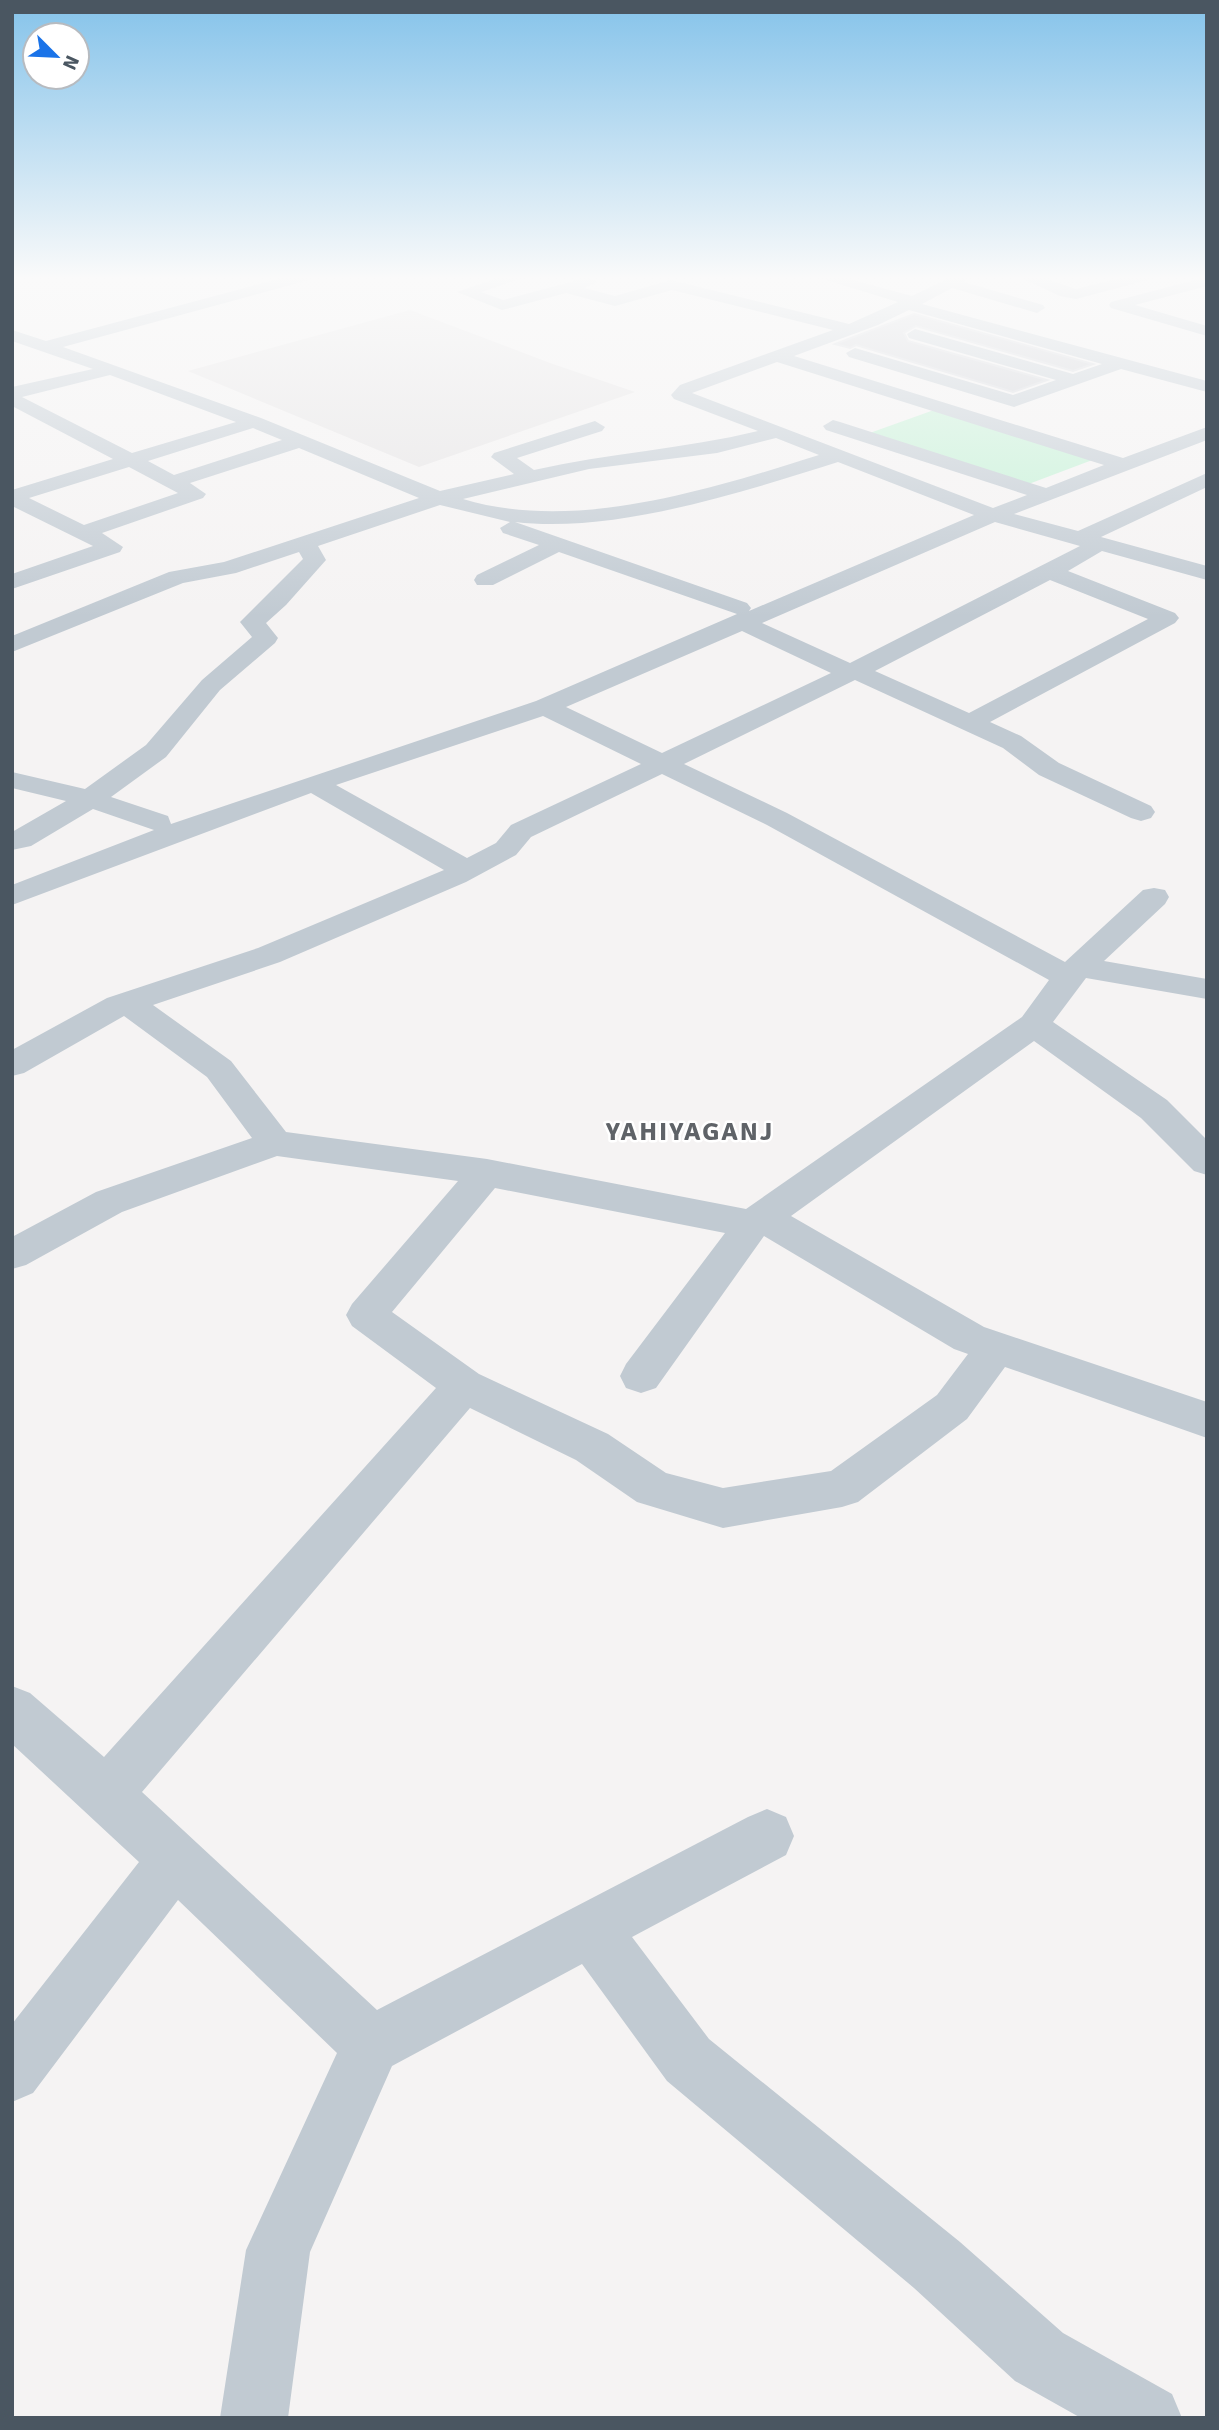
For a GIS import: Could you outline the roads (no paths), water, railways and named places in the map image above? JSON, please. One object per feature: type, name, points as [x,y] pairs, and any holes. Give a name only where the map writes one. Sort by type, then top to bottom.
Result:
[{"type":"street","points":[[169,390],[443,497],[484,511],[511,515],[568,518],[649,506],[735,488],[841,455]]},
{"type":"street","points":[[688,390],[680,394],[993,515],[1207,573]]},
{"type":"street","points":[[723,390],[728,392]]},
{"type":"street","points":[[885,390],[1124,465]]},
{"type":"street","points":[[977,390],[1014,401],[1045,390]]},
{"type":"street","points":[[960,414],[1002,398]]},
{"type":"street","points":[[12,399],[195,494],[82,533]]},
{"type":"street","points":[[12,497],[254,422]]},
{"type":"street","points":[[820,422],[1045,494]]},
{"type":"street","points":[[531,477],[502,457],[595,427]]},
{"type":"street","points":[[12,645],[177,577],[228,568],[443,497],[589,463],[717,447],[779,432]]},
{"type":"street","points":[[12,875],[158,821],[582,677],[1207,433]]},
{"type":"street","points":[[171,482],[300,441]]},
{"type":"street","points":[[1175,445],[1207,454]]},
{"type":"street","points":[[12,1065],[127,1002],[269,955],[466,870],[506,849],[521,831],[853,672],[1049,572],[1089,541],[1207,479]]},
{"type":"street","points":[[12,497],[112,547],[12,582]]},
{"type":"street","points":[[511,515],[501,524],[739,615],[853,672],[1012,742],[1049,769],[1141,812]]},
{"type":"street","points":[[12,841],[21,840],[90,799],[156,751],[211,685],[266,639],[252,622],[278,600],[315,559],[305,543]]},
{"type":"street","points":[[485,580],[559,544]]},
{"type":"street","points":[[971,722],[1167,618],[1049,572]]},
{"type":"street","points":[[12,896],[131,848],[313,783],[545,707],[602,685],[739,615]]},
{"type":"street","points":[[545,707],[664,762],[1074,972],[1207,989]]},
{"type":"street","points":[[12,780],[90,799],[158,821]]},
{"type":"street","points":[[313,783],[466,870]]},
{"type":"street","points":[[641,1376],[757,1220],[1034,1025],[1074,972],[1154,897]]},
{"type":"street","points":[[127,1002],[219,1069],[275,1143]]},
{"type":"street","points":[[1034,1025],[1154,1108],[1207,1162]]},
{"type":"street","points":[[12,1255],[109,1202],[275,1143],[366,1153],[757,1220],[969,1338],[1207,1420]]},
{"type":"street","points":[[487,1172],[366,1315],[464,1386],[592,1447],[653,1488],[723,1508],[842,1488],[953,1407],[996,1348]]},
{"type":"street","points":[[106,1794],[464,1386]]},
{"type":"street","points":[[12,1710],[106,1794],[371,2045]]},
{"type":"street","points":[[254,2418],[278,2250],[371,2045],[767,1836]]},
{"type":"street","points":[[12,2072],[175,1859]]},
{"type":"street","points":[[591,1929],[688,2060],[926,2256],[1039,2357],[1148,2418]]},
{"type":"district","name":"YAHIYAGANJ","points":[[690,1132]]}]
